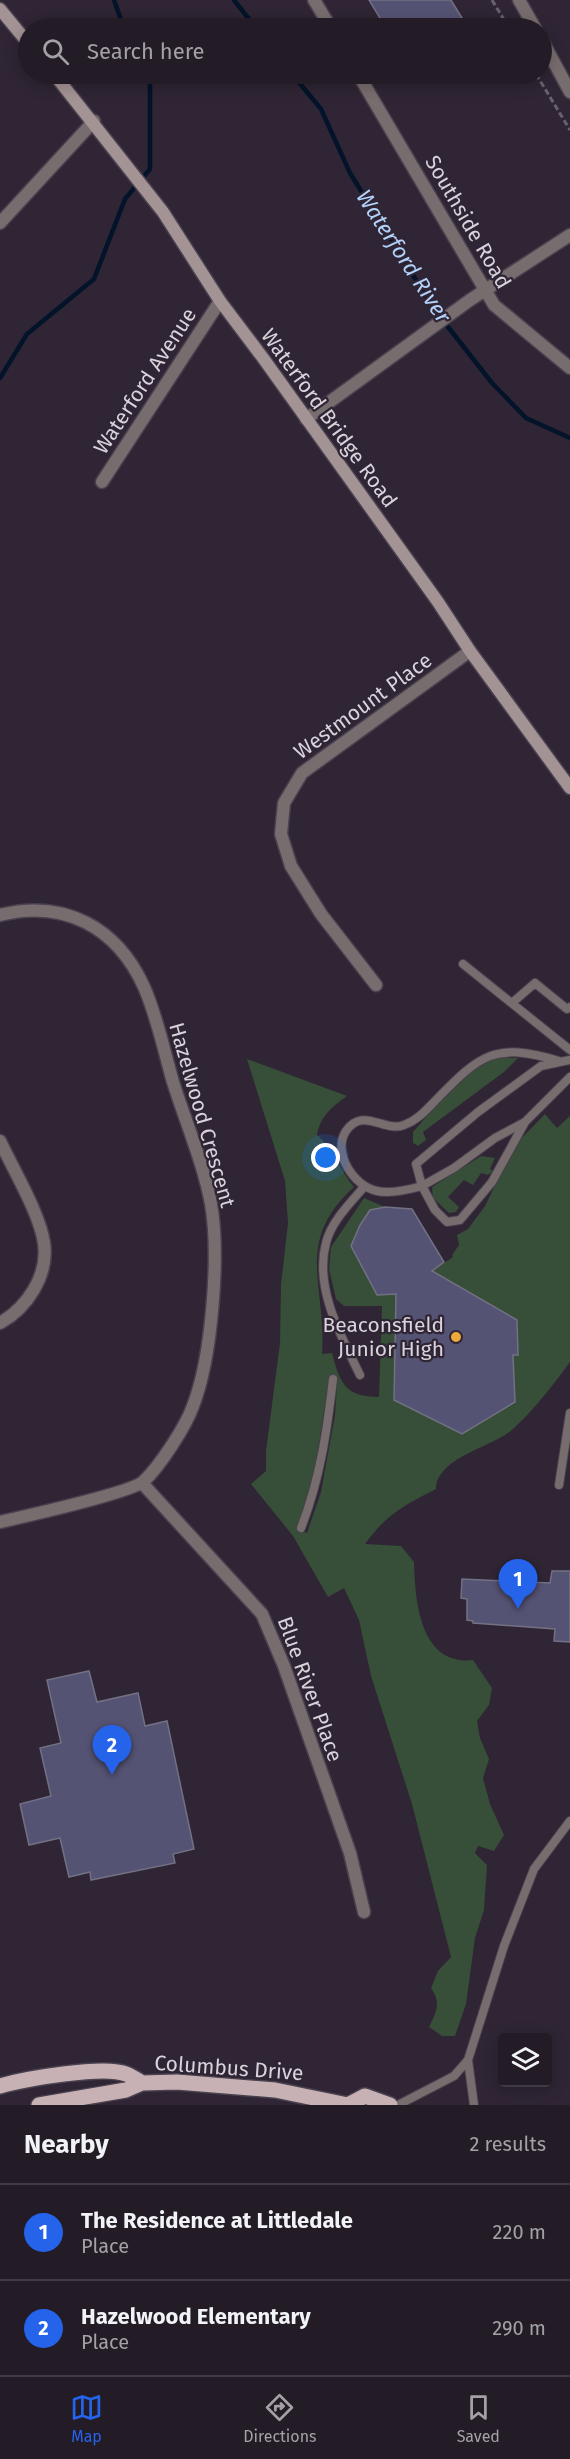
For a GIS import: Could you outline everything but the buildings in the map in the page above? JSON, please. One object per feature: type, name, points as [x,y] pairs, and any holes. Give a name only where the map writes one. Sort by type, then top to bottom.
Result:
[{"type":"main road","points":[[0,9],[18,31]]},
{"type":"main road","name":"Waterford Bridge Road","points":[[63,84],[94,121],[163,212],[220,301],[570,788]]},
{"type":"main road","name":"Columbus Drive","points":[[4,2083],[93,2072],[124,2073],[142,2083]]},
{"type":"main road","name":"Columbus Drive","points":[[39,2105],[126,2090],[142,2083],[243,2086],[311,2096],[348,2105],[365,2096],[390,2105]]},
{"type":"street","points":[[314,0],[325,18]]},
{"type":"street","points":[[519,0],[529,18]]},
{"type":"street","points":[[552,59],[570,92]]},
{"type":"street","name":"Southside Road","points":[[364,84],[484,291],[501,313],[570,368]]},
{"type":"street","points":[[0,223],[94,121]]},
{"type":"street","points":[[306,419],[484,291],[570,235]]},
{"type":"street","name":"Waterford Avenue","points":[[102,482],[220,301]]},
{"type":"street","name":"Westmount Place","points":[[376,986],[321,914],[291,866],[281,834],[284,803],[302,773],[470,651]]},
{"type":"street","name":"Hazelwood Crescent","points":[[0,915],[24,910],[68,915],[89,922],[117,944],[144,986],[211,1202],[216,1254],[206,1351],[193,1406],[169,1447],[142,1483]]},
{"type":"street","points":[[0,1142],[44,1243],[42,1270],[38,1285],[17,1310],[0,1323]]},
{"type":"street","points":[[0,1522],[142,1483]]},
{"type":"street","name":"Blue River Place","points":[[142,1483],[262,1614],[284,1666],[350,1853],[364,1912]]},
{"type":"lane","points":[[463,964],[570,1050]]},
{"type":"lane","points":[[512,1003],[535,983],[567,1009],[570,1007]]},
{"type":"lane","points":[[525,1122],[495,1138],[454,1168],[422,1186],[396,1191],[377,1191],[364,1186],[343,1157],[341,1142],[347,1129],[358,1122],[372,1119],[396,1128],[406,1124],[421,1116],[460,1074],[477,1060],[498,1053],[519,1052],[559,1061]]},
{"type":"lane","points":[[570,1060],[541,1066],[437,1145],[416,1164],[422,1186],[435,1210],[447,1222],[460,1220],[492,1182],[525,1122],[570,1077]]},
{"type":"lane","points":[[360,1375],[335,1320],[323,1275],[326,1243],[332,1229],[364,1186]]},
{"type":"lane","points":[[301,1528],[315,1491],[324,1454],[333,1379]]},
{"type":"lane","points":[[560,1485],[570,1413]]},
{"type":"lane","points":[[398,2105],[454,2076],[468,2060],[504,1946],[534,1869],[570,1821]]},
{"type":"lane","points":[[468,2060],[474,2105]]},
{"type":"path","points":[[492,0],[503,18]]},
{"type":"path","points":[[542,84],[570,130]]},
{"type":"green space","points":[[498,1058],[518,1058],[504,1072],[423,1132],[426,1140],[418,1146],[413,1143],[413,1132],[451,1089],[473,1070]]},
{"type":"green space","points":[[247,1059],[347,1096],[324,1117],[317,1135],[328,1146],[354,1187],[335,1207],[324,1227],[318,1246],[322,1354],[332,1353],[341,1380],[351,1391],[379,1397],[382,1306],[344,1306],[336,1299],[329,1269],[331,1247],[364,1198],[385,1207],[370,1210],[360,1225],[351,1246],[377,1295],[396,1294],[394,1400],[462,1434],[515,1402],[513,1355],[518,1355],[517,1320],[432,1271],[453,1257],[459,1245],[457,1235],[468,1229],[485,1206],[514,1146],[545,1114],[557,1128],[570,1116],[570,1362],[536,1406],[513,1429],[455,1461],[445,1469],[436,1489],[396,1512],[380,1525],[365,1544],[401,1546],[414,1562],[419,1612],[431,1642],[442,1653],[455,1659],[473,1660],[492,1688],[489,1705],[477,1721],[480,1738],[489,1759],[483,1778],[490,1804],[504,1835],[494,1851],[478,1846],[475,1853],[487,1865],[484,1910],[475,1938],[466,2004],[455,2036],[442,2036],[429,2027],[437,2007],[431,1988],[438,1971],[451,1957],[412,1804],[371,1676],[359,1620],[344,1588],[328,1597],[293,1536],[251,1484],[266,1471],[266,1451],[280,1343],[281,1284],[288,1223],[285,1181]],"holes":[[[329,1379],[337,1385],[335,1415],[321,1492],[307,1533],[298,1529],[313,1483]]]},
{"type":"green space","points":[[481,1156],[495,1158],[490,1169],[493,1171],[488,1175],[481,1173],[473,1185],[464,1180],[448,1197],[459,1207],[456,1212],[449,1213],[433,1198],[432,1187]]},
{"type":"waterway","points":[[114,0],[120,18]]},
{"type":"waterway","name":"Waterford River","points":[[234,0],[248,18]]},
{"type":"waterway","points":[[0,378],[27,334],[94,279],[125,199],[150,169],[150,84]]},
{"type":"waterway","name":"Waterford River","points":[[300,84],[321,109],[350,173],[434,309],[492,383],[526,418],[570,438]]},
{"type":"place","name":"Beaconsfield Junior High","points":[[456,1337]]},
{"type":"place","name":"The Residence at Littledale","points":[[518,1609]]},
{"type":"place","name":"Hazelwood Elementary","points":[[112,1775]]}]
